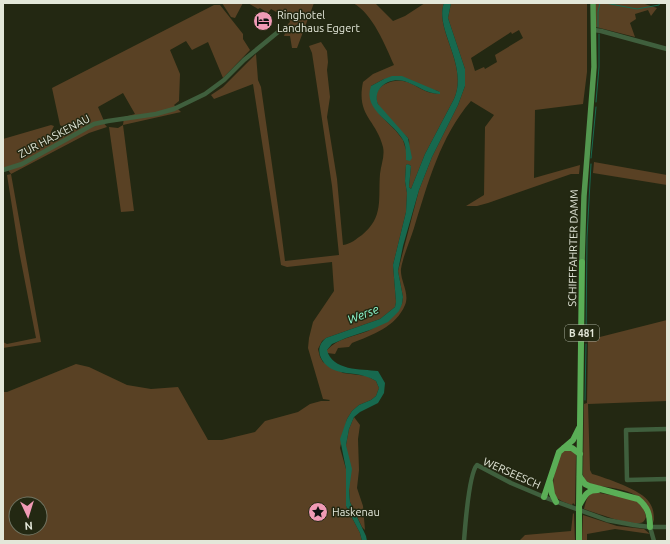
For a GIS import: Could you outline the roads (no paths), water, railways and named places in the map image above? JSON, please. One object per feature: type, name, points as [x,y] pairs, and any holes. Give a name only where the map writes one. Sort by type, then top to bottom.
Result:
[{"type":"highway","name":"SCHIFFFAHRTER DAMM","points":[[579,541],[582,262]]},
{"type":"highway","name":"B 481","points":[[544,496],[559,452],[574,440],[580,424]]},
{"type":"highway","points":[[564,448],[572,448],[580,454]]},
{"type":"highway","points":[[580,478],[585,484],[638,498],[649,512],[650,528]]},
{"type":"highway","points":[[550,481],[552,494],[556,502]]},
{"type":"highway","points":[[579,506],[587,493],[591,490],[601,489]]},
{"type":"main road","name":"SCHIFFFAHRTER DAMM","points":[[582,262],[584,196],[593,90],[593,3]]},
{"type":"street","points":[[594,30],[667,49]]},
{"type":"street","name":"ZUR HASKENAU","points":[[3,170],[22,164],[94,124],[156,114],[174,109],[205,94],[224,80],[244,60],[278,32]]},
{"type":"street","points":[[667,429],[626,430],[627,480],[667,479]]},
{"type":"street","name":"WERSEESCH","points":[[464,541],[473,472],[477,465],[511,483],[556,502],[607,520],[650,528],[667,527]]},
{"type":"street","points":[[650,528],[654,541]]},
{"type":"waterway","points":[[598,27],[598,12],[600,3]]},
{"type":"waterway","points":[[605,3],[637,9],[659,5],[660,3]]},
{"type":"waterway","points":[[596,102],[599,67],[599,34]]},
{"type":"waterway","points":[[591,158],[596,107]]},
{"type":"waterway","points":[[586,338],[587,237],[591,164]]},
{"type":"waterway","points":[[585,400],[586,344]]},
{"type":"place","name":"Ringhotel Landhaus Eggert","points":[[263,21]]},
{"type":"place","name":"Haskenau","points":[[318,512]]},
{"type":"water label","name":"Werse","points":[[363,314]]}]
